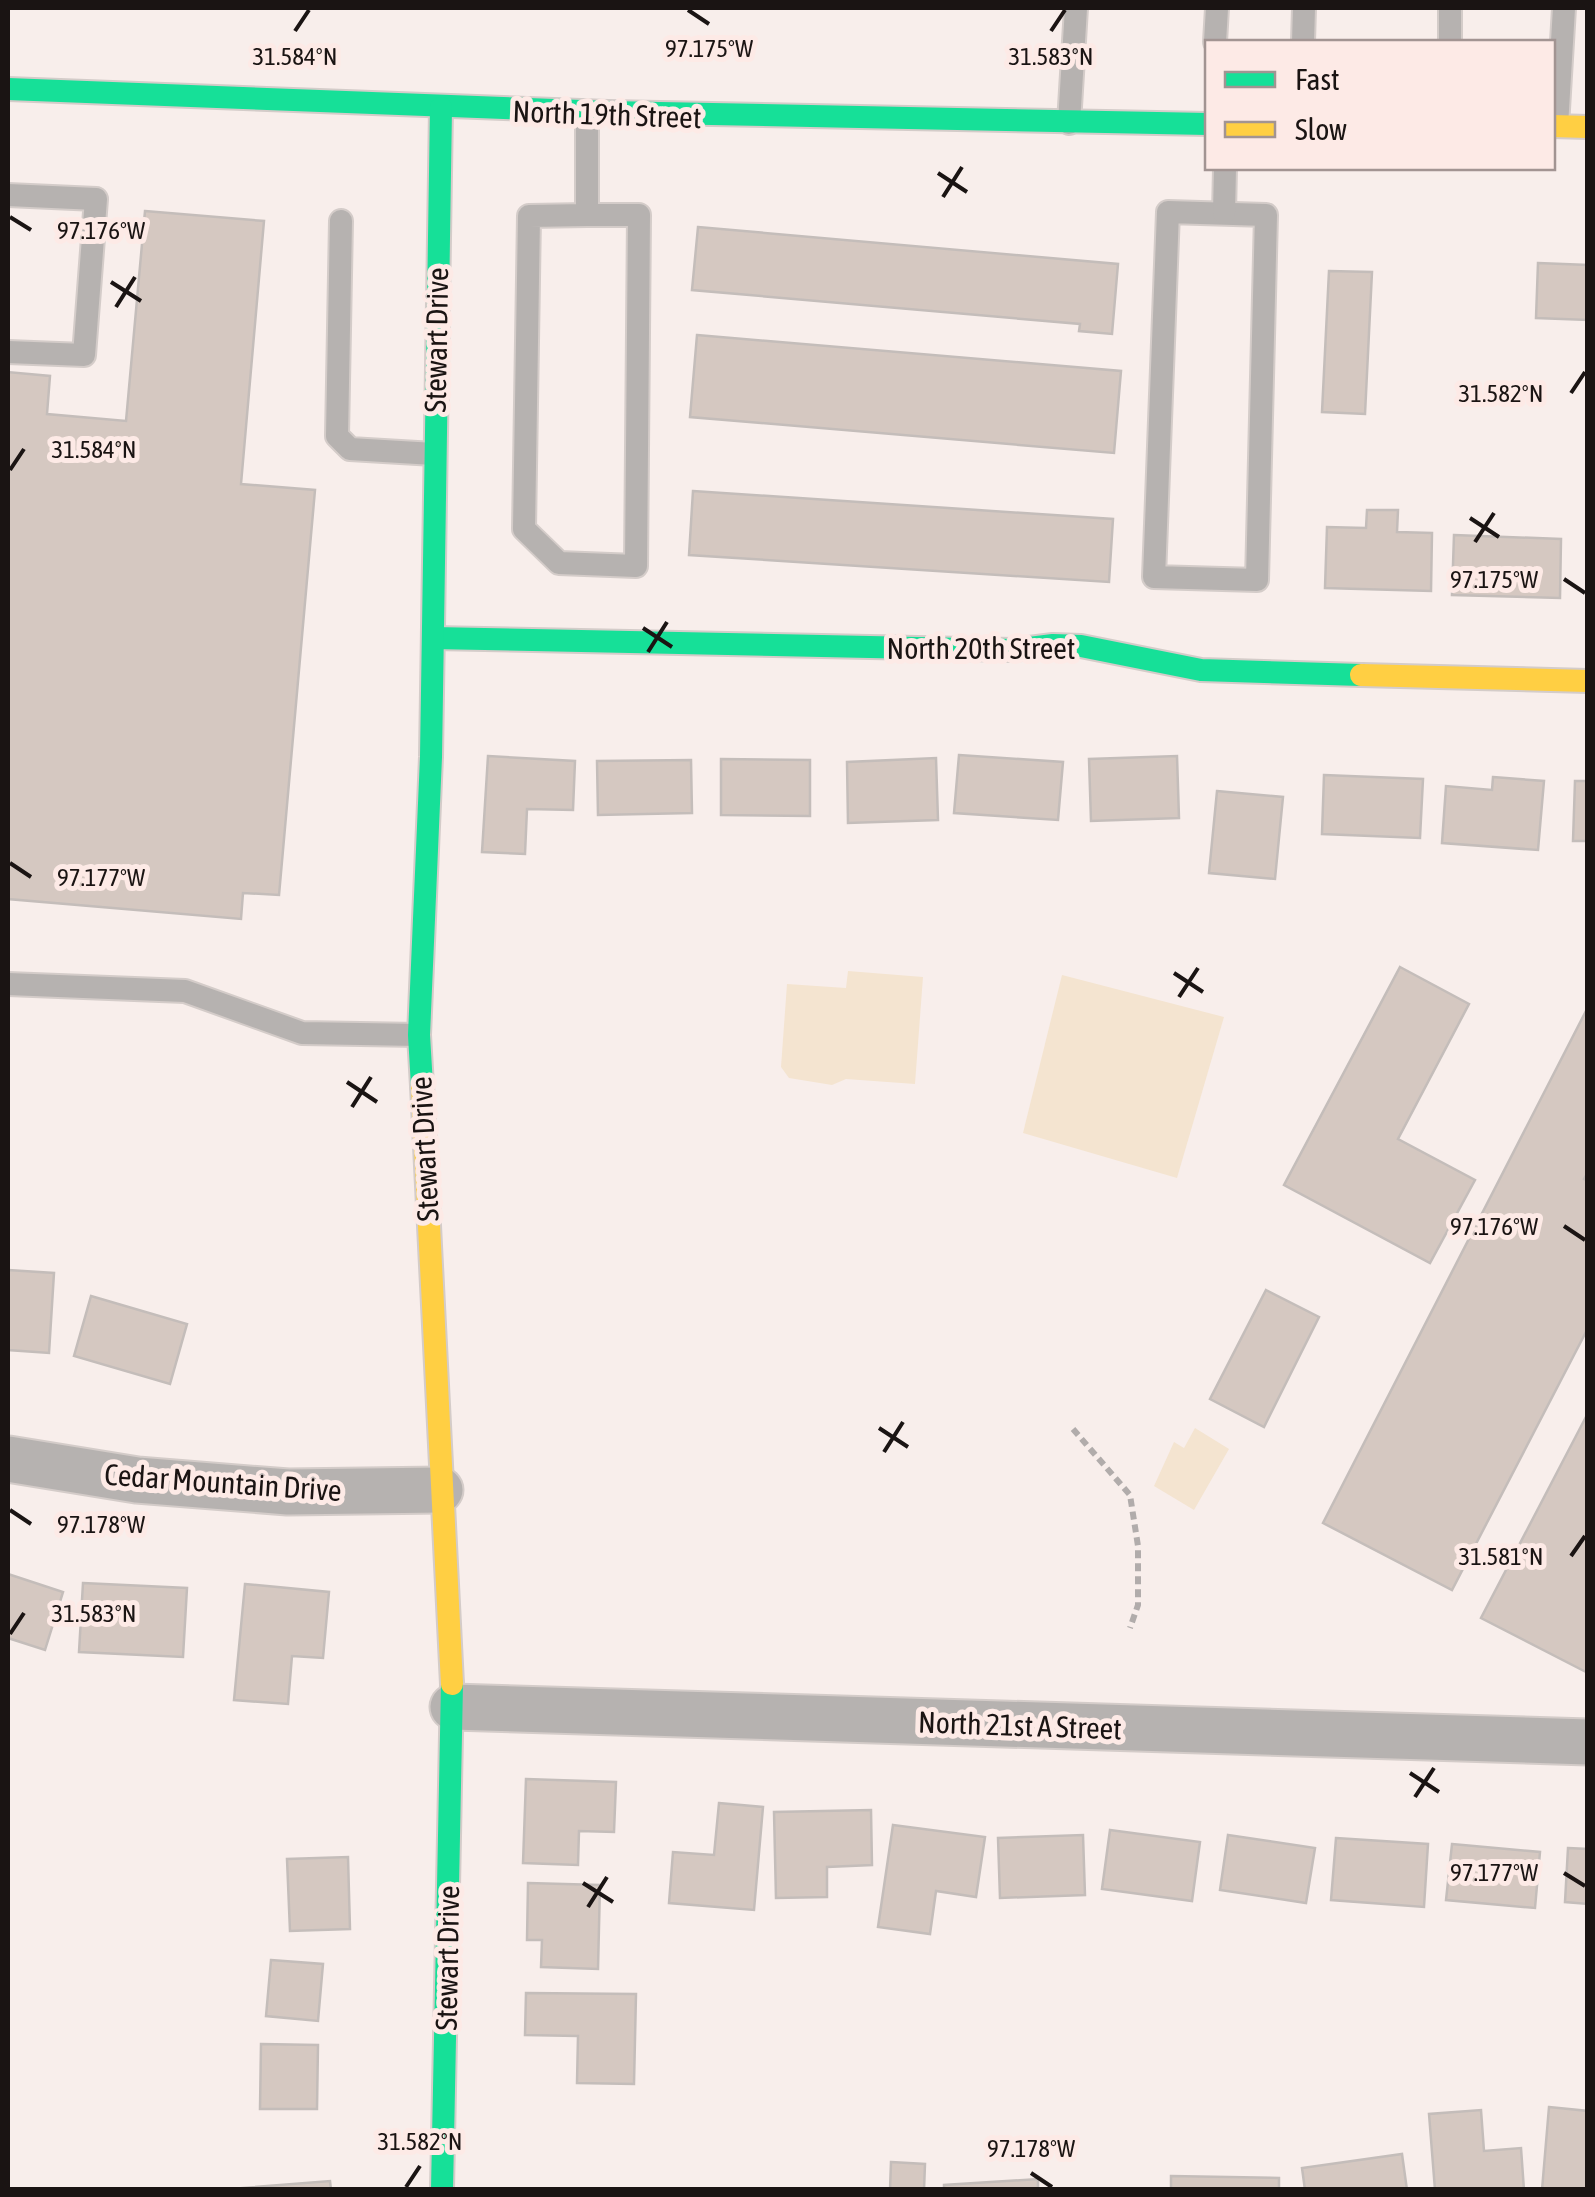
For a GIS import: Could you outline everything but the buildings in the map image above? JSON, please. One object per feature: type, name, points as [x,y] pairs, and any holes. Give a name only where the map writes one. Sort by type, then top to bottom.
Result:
[{"type":"street","name":"North 19th Street","points":[[8,89],[876,122],[1205,124]]},
{"type":"street","name":"Stewart Drive","points":[[441,108],[432,757],[418,1035],[453,1707],[442,2190]]},
{"type":"street","points":[[1555,126],[1588,126]]},
{"type":"street","name":"North 20th Street","points":[[433,638],[1013,650],[1082,646],[1200,670],[1588,681]]},
{"type":"street","name":"Cedar Mountain Drive","points":[[8,1459],[137,1480],[288,1492],[440,1490]]},
{"type":"street","name":"North 21st A Street","points":[[453,1707],[1588,1742]]},
{"type":"lane","points":[[1069,123],[1076,8]]},
{"type":"lane","points":[[1215,40],[1217,8]]},
{"type":"lane","points":[[1303,40],[1304,8]]},
{"type":"lane","points":[[1450,8],[1450,40]]},
{"type":"lane","points":[[1555,126],[1564,8]]},
{"type":"lane","points":[[587,215],[588,113]]},
{"type":"lane","points":[[1224,214],[1225,170]]},
{"type":"lane","points":[[8,195],[96,199],[84,355],[8,352]]},
{"type":"lane","points":[[1168,212],[1224,214],[1266,215],[1257,580],[1154,577],[1168,212]]},
{"type":"lane","points":[[639,214],[636,566],[559,563],[524,529],[528,216],[587,215],[639,214]]},
{"type":"lane","points":[[341,220],[337,436],[350,449],[434,454]]},
{"type":"lane","points":[[8,984],[185,991],[302,1034],[418,1035]]},
{"type":"path","points":[[1074,1428],[1130,1495],[1138,1546],[1138,1604],[1130,1628]]},
{"type":"shaded area","points":[[848,971],[923,977],[915,1084],[846,1079],[832,1085],[789,1078],[781,1067],[787,984],[846,988]]},
{"type":"shaded area","points":[[1062,975],[1224,1017],[1177,1178],[1023,1133]]},
{"type":"shaded area","points":[[1195,1428],[1229,1449],[1194,1510],[1154,1486],[1174,1442],[1184,1448]]},
{"type":"traffic: fast","points":[[8,89],[608,112],[1205,124]]},
{"type":"traffic: fast","points":[[422,1086],[419,1035],[431,757],[441,108]]},
{"type":"traffic: fast","points":[[433,638],[1013,650],[1081,646],[1201,670],[1361,675]]},
{"type":"traffic: fast","points":[[442,2190],[452,1684]]},
{"type":"traffic: slow","points":[[1555,126],[1588,127]]},
{"type":"traffic: slow","points":[[1361,675],[1588,681]]},
{"type":"traffic: slow","points":[[422,1086],[452,1684]]}]
